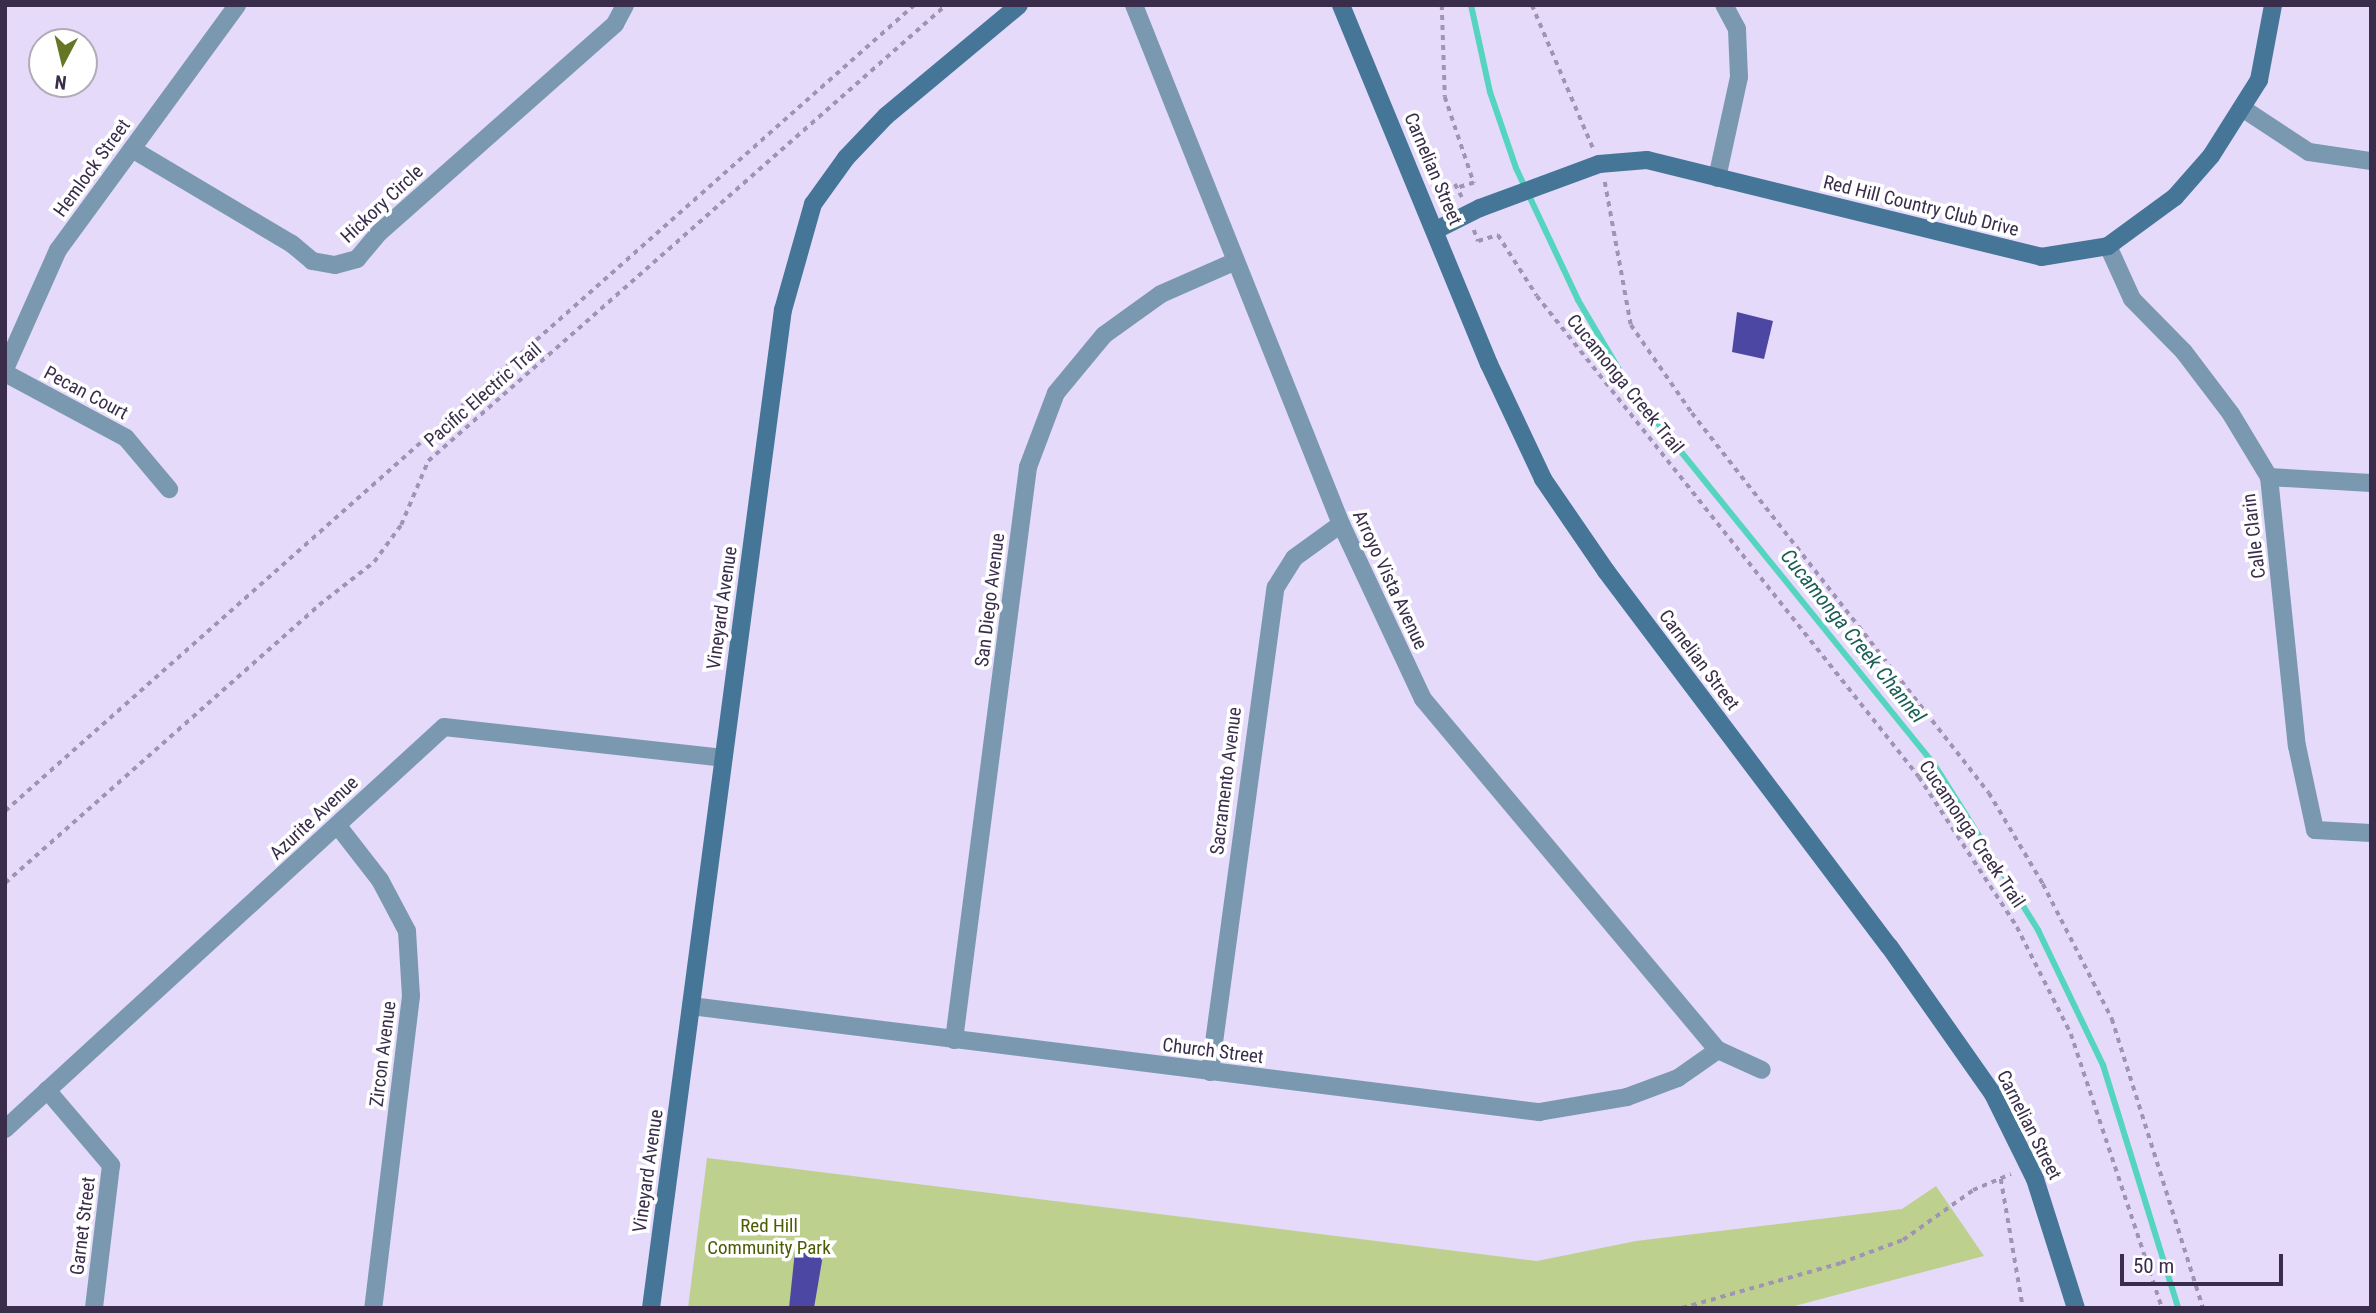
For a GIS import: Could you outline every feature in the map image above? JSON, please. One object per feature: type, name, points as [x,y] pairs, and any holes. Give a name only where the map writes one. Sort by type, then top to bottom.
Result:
[{"type":"street","name":"Hemlock Street","points":[[5,371],[58,250],[237,5]]},
{"type":"street","name":"Hickory Circle","points":[[132,149],[292,244],[312,261],[335,265],[357,259],[380,232],[615,24],[625,5]]},
{"type":"street","name":"Vineyard Avenue","points":[[652,1308],[783,310],[813,204],[846,158],[886,116],[1020,5]]},
{"type":"street","name":"Arroyo Vista Avenue","points":[[1134,5],[1234,262],[1341,524],[1423,699],[1718,1050],[1762,1070]]},
{"type":"street","name":"Carnelian Street","points":[[1341,5],[1489,364],[1543,479],[1606,571],[1955,1036],[1993,1094],[2029,1165],[2076,1308]]},
{"type":"street","points":[[1717,177],[1739,77],[1737,29],[1724,5]]},
{"type":"street","name":"Red Hill Country Club Drive","points":[[1436,230],[1480,208],[1599,164],[1647,160],[2041,257],[2108,246],[2175,197],[2211,156],[2259,80],[2273,5]]},
{"type":"street","points":[[2242,108],[2309,152],[2371,161]]},
{"type":"street","name":"Calle Clarin","points":[[2108,246],[2132,299],[2183,352],[2231,414],[2269,477],[2297,746],[2315,830],[2371,833]]},
{"type":"street","name":"San Diego Avenue","points":[[954,1040],[1028,467],[1056,393],[1104,335],[1161,294],[1234,262]]},
{"type":"street","name":"Pecan Court","points":[[5,371],[126,438],[169,489]]},
{"type":"street","points":[[2269,477],[2371,483]]},
{"type":"street","name":"Sacramento Avenue","points":[[1210,1072],[1276,587],[1294,558],[1341,524]]},
{"type":"street","name":"Azurite Avenue","points":[[5,1129],[444,727],[723,758]]},
{"type":"street","name":"Zircon Avenue","points":[[338,825],[380,880],[407,931],[411,996],[373,1308]]},
{"type":"street","name":"Church Street","points":[[691,1006],[1539,1112],[1627,1097],[1678,1078],[1718,1050]]},
{"type":"street","name":"Garnet Street","points":[[47,1090],[111,1165],[94,1308]]},
{"type":"path","name":"Pacific Electric Trail","points":[[5,811],[914,5]]},
{"type":"path","name":"Pacific Electric Trail","points":[[5,883],[320,604],[374,562],[395,536],[416,481],[436,454],[946,5]]},
{"type":"path","points":[[1442,5],[1445,97],[1474,183],[1458,188]]},
{"type":"path","points":[[1532,5],[1599,164],[1613,209],[1631,324],[1692,414],[1989,793],[2043,884],[2112,1019],[2203,1308]]},
{"type":"path","name":"Cucamonga Creek Trail","points":[[1498,235],[1537,296],[1919,777],[2017,927],[2071,1034],[2162,1308]]},
{"type":"path","points":[[1682,1308],[1903,1240],[1973,1190],[2029,1165]]},
{"type":"path","points":[[2001,1179],[2023,1308]]},
{"type":"green space","name":"Red Hill Community Park","points":[[707,1158],[1537,1261],[1636,1241],[1902,1209],[1936,1186],[1984,1256],[1787,1308],[688,1308]]},
{"type":"building","points":[[1737,312],[1773,321],[1764,359],[1732,352]]},
{"type":"building","points":[[795,1251],[823,1255],[814,1308],[789,1308]]},
{"type":"waterway","name":"Cucamonga Creek Channel","points":[[1471,5],[1490,92],[1516,168],[1578,300],[1631,390],[1934,764],[2038,930],[2103,1065],[2178,1308]]}]
